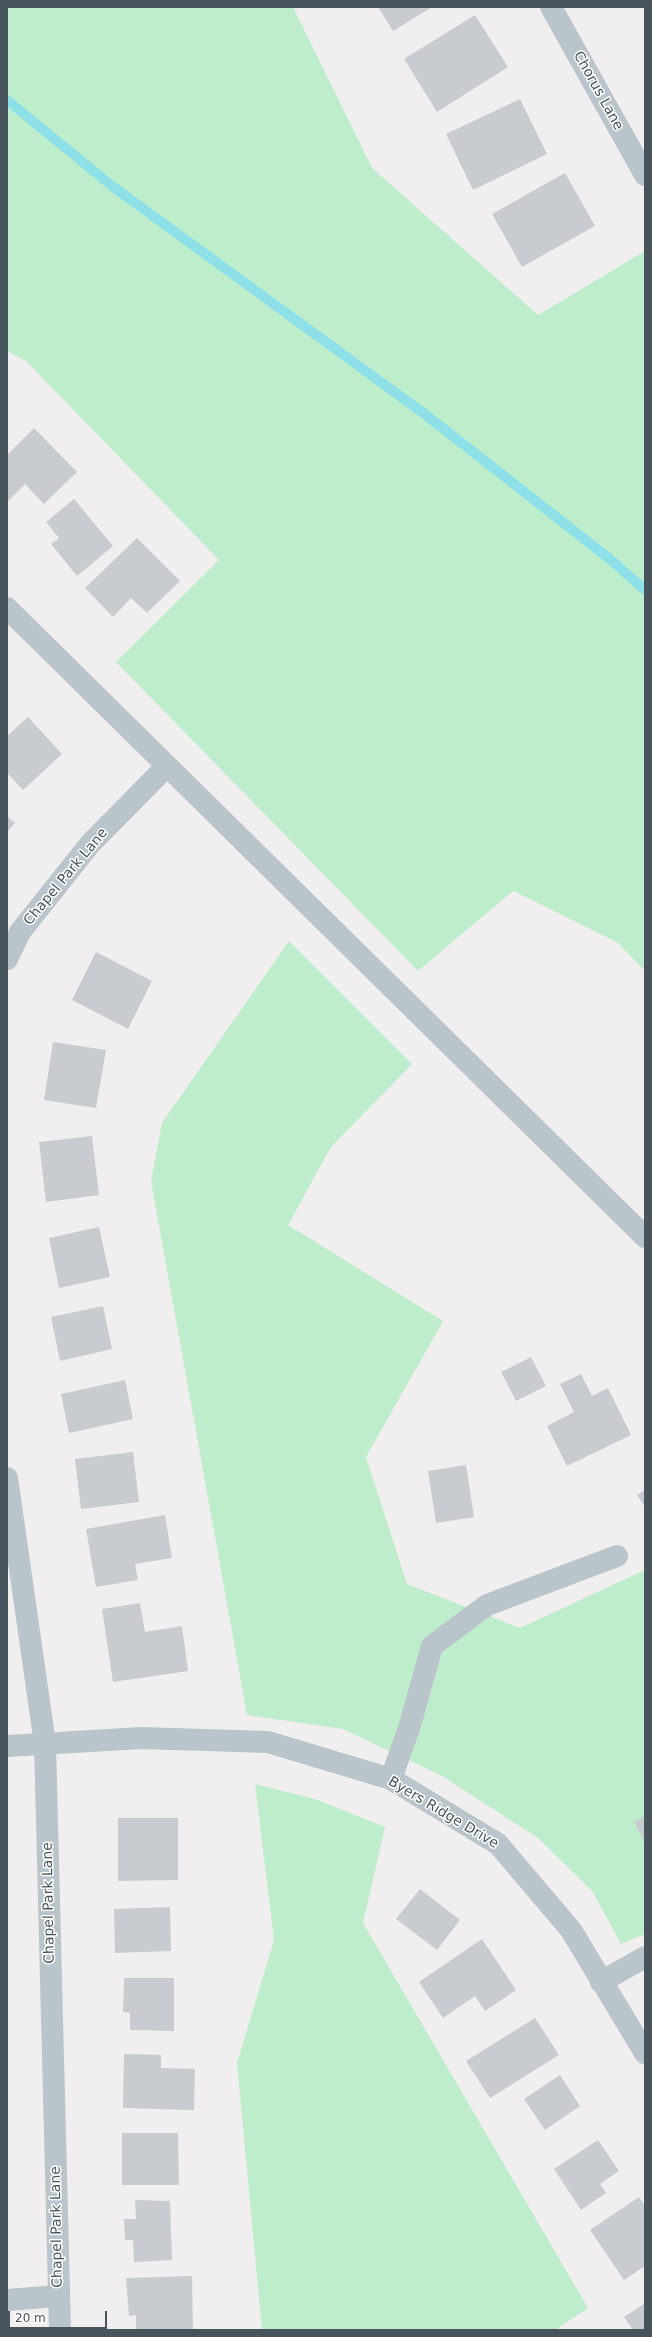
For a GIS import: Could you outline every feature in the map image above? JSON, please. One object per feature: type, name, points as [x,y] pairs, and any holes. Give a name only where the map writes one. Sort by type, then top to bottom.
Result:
[{"type":"street","name":"Chorus Lane","points":[[551,7],[645,176]]},
{"type":"street","points":[[7,608],[645,1237]]},
{"type":"street","name":"Chapel Park Lane","points":[[7,959],[20,932],[90,844],[168,766]]},
{"type":"street","name":"Chapel Park Lane","points":[[7,1478],[45,1744],[60,2330]]},
{"type":"street","points":[[391,1779],[410,1725],[432,1646],[488,1604],[617,1556]]},
{"type":"street","name":"Byers Ridge Drive","points":[[7,1746],[141,1738],[268,1742],[391,1779],[498,1844],[571,1930],[645,2053]]},
{"type":"street","points":[[602,1982],[645,1957]]},
{"type":"street","points":[[7,2300],[58,2296]]},
{"type":"green space","points":[[7,7],[293,7],[372,168],[538,315],[645,251],[645,971],[617,942],[513,891],[418,971],[116,662],[219,560],[26,361],[7,351]]},
{"type":"green space","points":[[289,941],[412,1064],[331,1147],[288,1225],[443,1321],[366,1457],[407,1584],[520,1628],[645,1570],[645,1934],[621,1944],[593,1892],[538,1838],[442,1776],[343,1729],[247,1715],[151,1181],[162,1123]]},
{"type":"green space","points":[[255,1784],[315,1799],[385,1827],[363,1923],[588,2308],[555,2330],[262,2330],[237,2063],[274,1940]]},
{"type":"building","points":[[378,7],[432,7],[393,31]]},
{"type":"building","points":[[475,15],[508,67],[437,112],[404,59]]},
{"type":"building","points":[[520,99],[547,154],[473,190],[446,134]]},
{"type":"building","points":[[565,173],[595,226],[522,267],[492,214]]},
{"type":"building","points":[[34,428],[77,472],[44,504],[25,484],[7,502],[7,455]]},
{"type":"building","points":[[74,499],[113,546],[77,576],[51,544],[59,538],[46,522]]},
{"type":"building","points":[[137,538],[180,581],[147,613],[131,598],[113,617],[85,588]]},
{"type":"building","points":[[28,717],[62,754],[23,790],[7,773],[7,736]]},
{"type":"building","points":[[7,816],[15,823],[7,832]]},
{"type":"building","points":[[96,952],[152,981],[128,1029],[72,1000]]},
{"type":"building","points":[[53,1042],[106,1050],[96,1108],[44,1100]]},
{"type":"building","points":[[92,1136],[99,1195],[46,1202],[39,1142]]},
{"type":"building","points":[[99,1227],[110,1277],[59,1288],[49,1238]]},
{"type":"building","points":[[103,1306],[112,1349],[60,1361],[51,1317]]},
{"type":"building","points":[[531,1357],[546,1386],[516,1401],[501,1372]]},
{"type":"building","points":[[581,1374],[592,1396],[608,1388],[631,1435],[567,1466],[547,1426],[574,1412],[560,1384]]},
{"type":"building","points":[[125,1380],[133,1419],[69,1433],[61,1394]]},
{"type":"building","points":[[133,1452],[139,1502],[81,1509],[75,1459]]},
{"type":"building","points":[[466,1465],[474,1517],[436,1523],[428,1471]]},
{"type":"building","points":[[645,1490],[645,1507],[637,1495]]},
{"type":"building","points":[[165,1515],[172,1558],[135,1564],[138,1580],[96,1587],[86,1529]]},
{"type":"building","points":[[140,1603],[145,1632],[182,1626],[188,1671],[113,1682],[102,1609]]},
{"type":"building","points":[[645,1816],[645,1843],[634,1822]]},
{"type":"building","points":[[118,1818],[178,1818],[178,1880],[118,1881]]},
{"type":"building","points":[[420,1889],[460,1920],[437,1950],[396,1919]]},
{"type":"building","points":[[170,1907],[171,1951],[115,1953],[114,1909]]},
{"type":"building","points":[[482,1939],[516,1990],[485,2011],[475,1996],[443,2018],[419,1982]]},
{"type":"building","points":[[124,1978],[174,1978],[174,2031],[130,2030],[130,2013],[123,2012]]},
{"type":"building","points":[[535,2018],[559,2055],[490,2098],[466,2061]]},
{"type":"building","points":[[124,2054],[161,2055],[161,2068],[195,2069],[194,2110],[123,2108]]},
{"type":"building","points":[[560,2075],[580,2106],[545,2130],[524,2099]]},
{"type":"building","points":[[122,2133],[178,2133],[179,2185],[122,2185]]},
{"type":"building","points":[[598,2140],[619,2171],[600,2184],[606,2193],[581,2210],[554,2169]]},
{"type":"building","points":[[639,2197],[645,2206],[645,2266],[624,2280],[590,2230]]},
{"type":"building","points":[[135,2200],[170,2201],[172,2260],[134,2262],[133,2240],[125,2240],[124,2219],[136,2219]]},
{"type":"building","points":[[192,2276],[193,2330],[136,2330],[136,2315],[129,2316],[126,2278]]},
{"type":"building","points":[[645,2303],[645,2330],[633,2330],[624,2317]]},
{"type":"waterway","points":[[7,100],[112,186],[426,415],[611,560],[645,590]]}]
